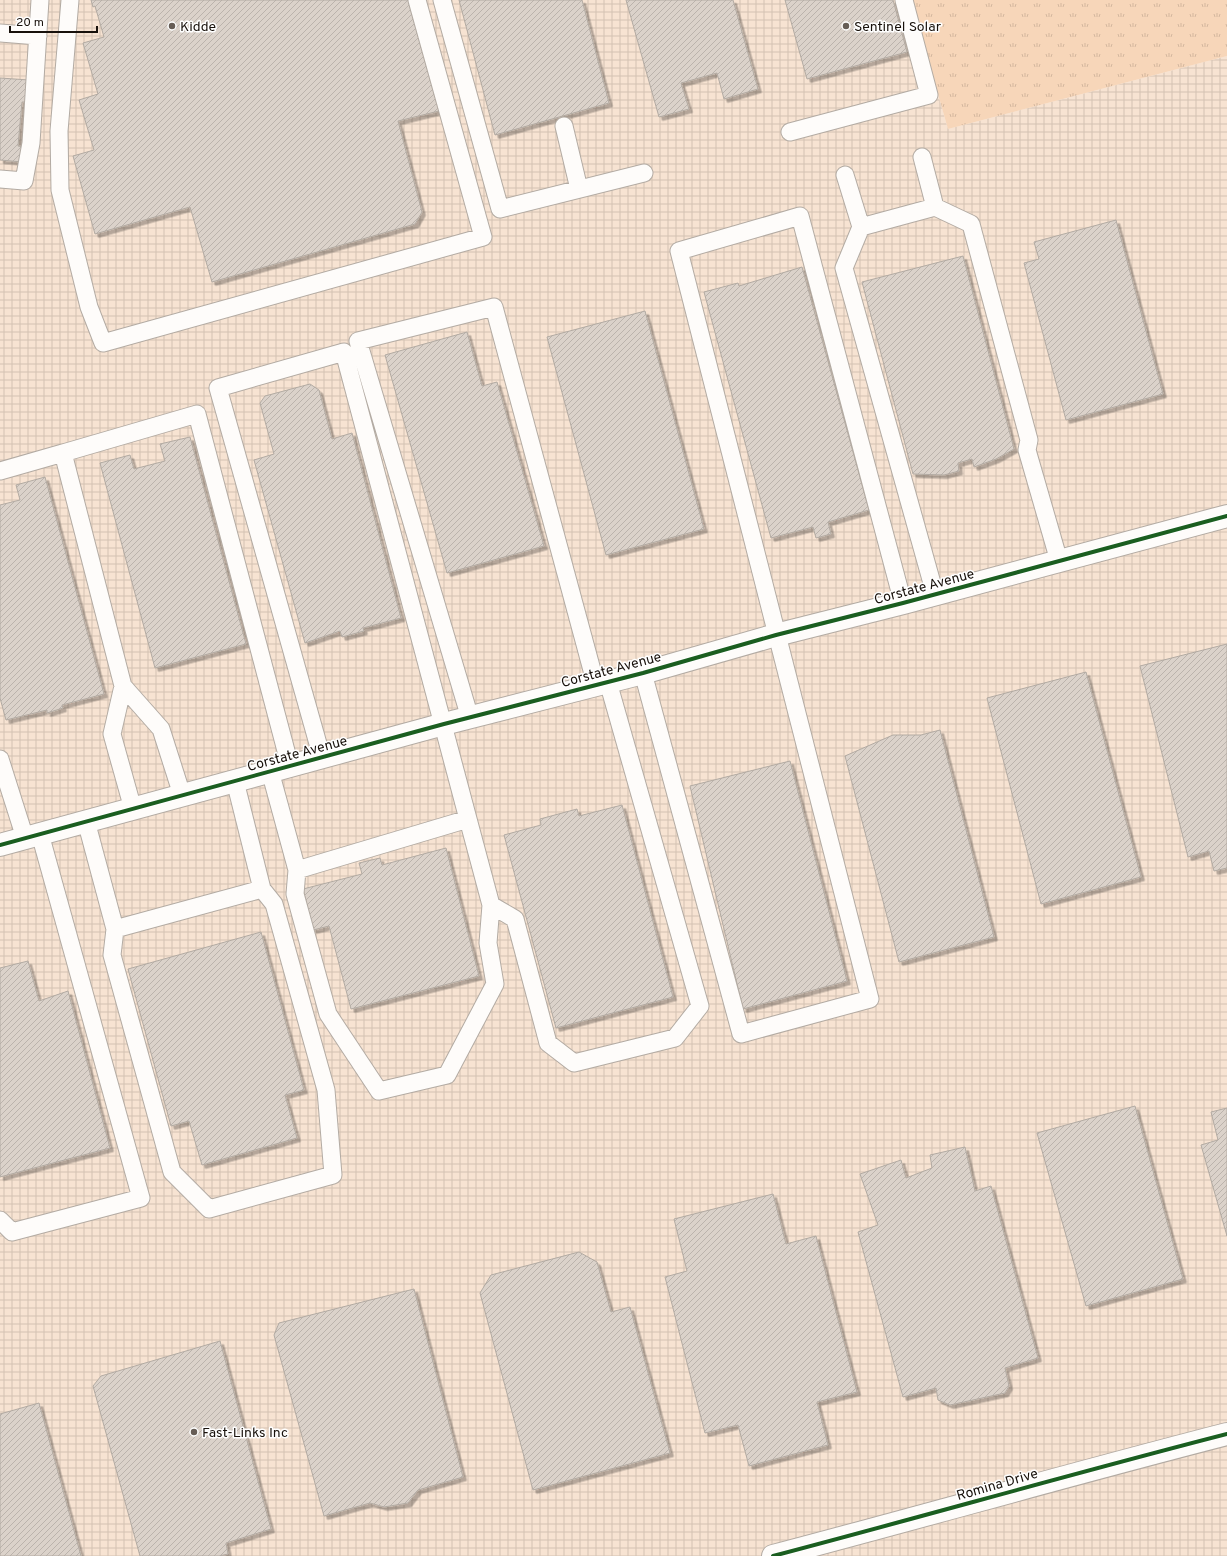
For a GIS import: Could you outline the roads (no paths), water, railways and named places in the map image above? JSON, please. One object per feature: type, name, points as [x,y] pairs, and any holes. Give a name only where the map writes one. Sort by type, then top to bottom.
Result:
[{"type":"street","name":"Corstate Avenue","points":[[0,845],[444,724],[643,673],[776,635],[903,603],[1227,516]]},
{"type":"street","name":"Romina Drive","points":[[773,1556],[1227,1434]]},
{"type":"lane","points":[[0,179],[24,181],[31,143],[40,0]]},
{"type":"lane","points":[[70,0],[59,131],[60,190],[89,307],[103,343],[482,237],[418,0]]},
{"type":"lane","points":[[442,0],[500,209],[644,173]]},
{"type":"lane","points":[[790,132],[929,95],[904,0]]},
{"type":"lane","points":[[0,32],[38,36]]},
{"type":"lane","points":[[564,126],[579,189]]},
{"type":"lane","points":[[922,157],[935,207]]},
{"type":"lane","points":[[845,175],[861,228],[844,268],[935,594]]},
{"type":"lane","points":[[861,228],[935,207],[971,224],[1029,440],[1027,450],[1059,561]]},
{"type":"lane","points":[[643,673],[741,1034],[870,1000],[678,251],[800,216],[903,603]]},
{"type":"lane","points":[[470,718],[358,341],[494,307],[602,683],[700,1006],[675,1038],[574,1063],[548,1043],[515,919],[491,904]]},
{"type":"lane","points":[[0,471],[197,414],[280,769],[297,870],[295,894],[328,1014],[379,1091],[447,1074],[495,984],[488,943],[491,904],[344,352],[218,388],[322,758]]},
{"type":"lane","points":[[63,453],[123,686],[161,729],[182,795]]},
{"type":"lane","points":[[123,686],[112,734],[132,809]]},
{"type":"lane","points":[[0,759],[33,836],[141,1198],[12,1232],[0,1220]]},
{"type":"lane","points":[[86,821],[115,929],[112,955],[172,1172],[209,1209],[333,1175],[326,1090],[274,904],[262,889],[235,781]]},
{"type":"lane","points":[[297,870],[468,819]]},
{"type":"lane","points":[[115,929],[262,889]]},
{"type":"place","name":"Kidde","points":[[172,26]]},
{"type":"place","name":"Sentinel Solar","points":[[846,26]]},
{"type":"place","name":"Fast-Links Inc","points":[[194,1432]]}]
